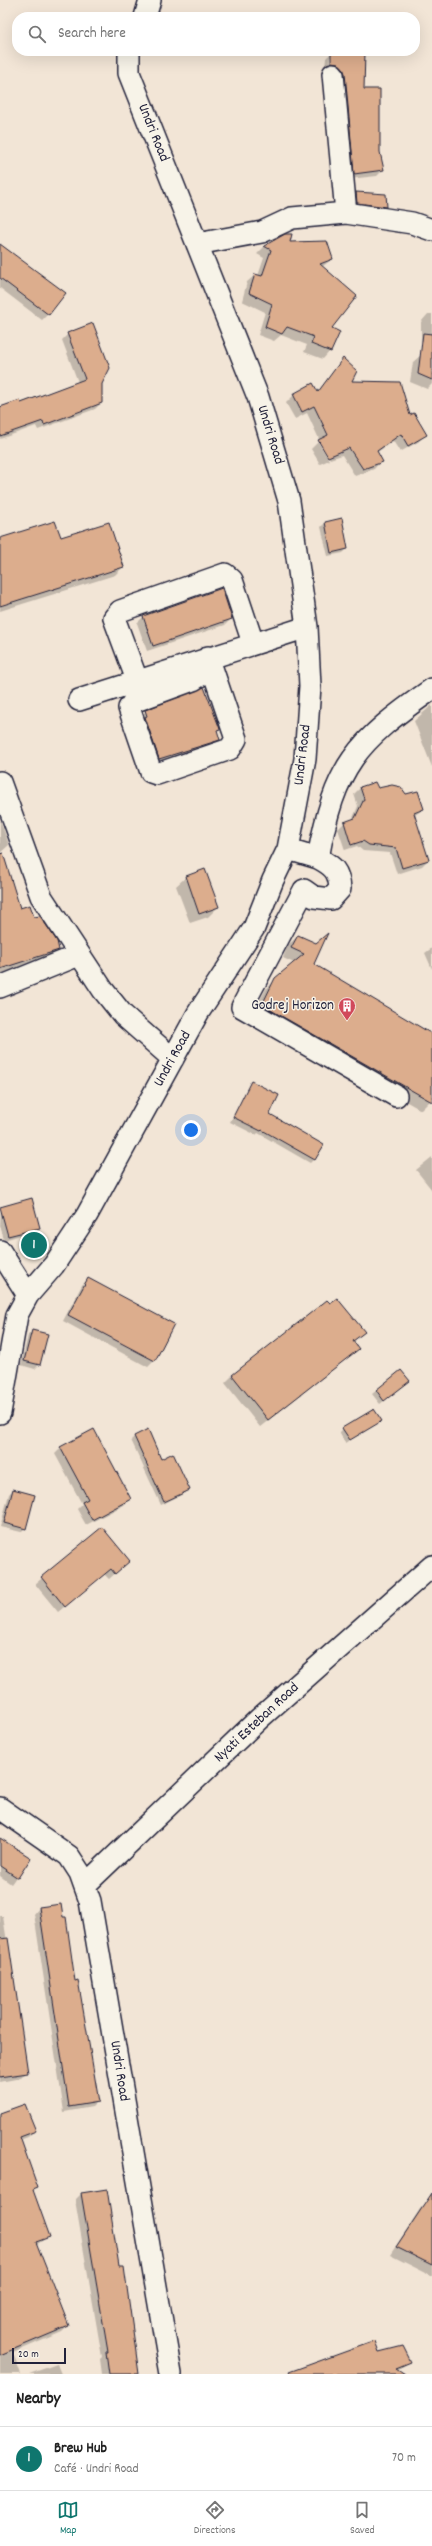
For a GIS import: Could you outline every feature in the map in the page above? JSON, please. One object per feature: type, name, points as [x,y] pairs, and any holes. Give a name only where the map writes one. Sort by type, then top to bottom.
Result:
[{"type":"street","points":[[146,12],[150,0]]},
{"type":"street","name":"Undri Road","points":[[0,1413],[3,1378],[17,1315],[28,1295],[54,1265],[87,1215],[198,1013],[254,928],[272,880],[288,849],[306,759],[310,686],[307,627],[289,501],[266,419],[129,74],[129,56]]},
{"type":"street","points":[[333,74],[346,213]]},
{"type":"street","points":[[197,244],[262,232],[292,218],[346,213],[412,223],[432,230]]},
{"type":"street","points":[[137,680],[114,618],[120,611],[225,574],[232,580],[253,643]]},
{"type":"street","points":[[79,700],[137,680],[210,663],[253,643],[307,627]]},
{"type":"street","points":[[210,663],[236,739],[230,749],[157,774],[150,772],[129,708],[133,702],[194,680],[210,663]]},
{"type":"street","points":[[318,858],[325,818],[339,782],[354,754],[375,732],[432,690]]},
{"type":"street","points":[[0,782],[41,896],[79,955],[123,1015],[173,1059]]},
{"type":"street","points":[[272,880],[304,890],[314,897],[331,899],[340,889],[340,877],[334,866],[318,858],[288,849]]},
{"type":"street","points":[[304,890],[242,1007],[396,1096]]},
{"type":"street","points":[[0,987],[79,955]]},
{"type":"street","points":[[1,1258],[28,1295]]},
{"type":"street","name":"Nyati Esteban Road","points":[[85,1885],[260,1718],[432,1566]]},
{"type":"street","name":"Undri Road","points":[[0,1808],[69,1856],[85,1885],[90,1901],[171,2374]]},
{"type":"building","points":[[331,56],[365,56],[364,89],[380,89],[380,152],[384,170],[354,174],[345,73],[338,63],[331,62]]},
{"type":"building","points":[[356,192],[386,194],[387,207],[357,203]]},
{"type":"building","points":[[285,234],[292,234],[290,242],[327,241],[333,259],[320,264],[357,296],[332,328],[340,332],[331,352],[311,344],[314,337],[287,327],[282,334],[265,327],[272,304],[249,293],[255,274],[262,276],[271,250],[264,246]]},
{"type":"building","points":[[0,244],[66,293],[49,315],[0,278]]},
{"type":"building","points":[[93,323],[110,368],[102,384],[102,403],[44,425],[43,421],[0,436],[0,407],[20,400],[21,403],[85,379],[67,333]]},
{"type":"building","points":[[423,333],[432,334],[432,380],[418,374]]},
{"type":"building","points":[[343,358],[357,371],[352,381],[400,382],[410,415],[414,413],[427,435],[408,446],[401,434],[377,451],[383,462],[363,469],[349,448],[328,457],[318,440],[328,435],[314,406],[302,412],[293,394],[313,383],[318,392]]},
{"type":"building","points":[[342,518],[348,549],[331,553],[325,522]]},
{"type":"building","points":[[55,521],[61,537],[109,522],[124,567],[0,606],[0,538]]},
{"type":"building","points":[[222,588],[232,619],[153,646],[143,616]]},
{"type":"building","points":[[204,687],[220,729],[217,730],[220,740],[159,759],[145,717],[147,716],[145,710]]},
{"type":"building","points":[[375,782],[378,788],[392,785],[401,787],[406,794],[418,791],[424,809],[414,813],[429,860],[402,868],[396,848],[369,845],[363,841],[351,845],[344,822],[355,818],[364,799],[360,787]]},
{"type":"building","points":[[3,853],[20,908],[30,905],[34,917],[40,916],[57,941],[59,950],[0,969],[0,854]]},
{"type":"building","points":[[205,869],[219,907],[199,914],[186,876]]},
{"type":"building","name":"Godrej Horizon","points":[[328,933],[314,964],[432,1034],[432,1102],[262,1005],[275,978],[304,954],[291,948],[298,935],[316,943]]},
{"type":"building","points":[[251,1081],[279,1095],[270,1114],[324,1145],[315,1160],[262,1130],[261,1131],[233,1117]]},
{"type":"building","points":[[32,1198],[40,1228],[8,1236],[0,1207]]},
{"type":"building","points":[[88,1278],[174,1324],[155,1361],[68,1315]]},
{"type":"building","points":[[337,1298],[365,1332],[353,1341],[359,1349],[268,1420],[232,1375],[327,1300],[330,1303]]},
{"type":"building","points":[[32,1330],[48,1334],[40,1365],[24,1361]]},
{"type":"building","points":[[401,1370],[410,1381],[384,1401],[376,1390]]},
{"type":"building","points":[[374,1409],[382,1421],[350,1440],[342,1428]]},
{"type":"building","points":[[94,1429],[131,1499],[92,1520],[82,1502],[88,1499],[60,1447]]},
{"type":"building","points":[[148,1429],[161,1459],[173,1453],[190,1490],[164,1502],[134,1436]]},
{"type":"building","points":[[13,1489],[35,1495],[26,1529],[4,1523]]},
{"type":"building","points":[[102,1527],[130,1561],[115,1574],[111,1569],[65,1607],[41,1577]]},
{"type":"building","points":[[0,1838],[31,1858],[18,1878],[0,1866]]},
{"type":"building","points":[[61,1904],[63,1917],[66,1917],[75,1981],[78,1980],[99,2102],[69,2107],[39,1907]]},
{"type":"building","points":[[8,1938],[28,2073],[0,2077],[0,1939]]},
{"type":"building","points":[[25,2104],[36,2131],[20,2137],[38,2188],[33,2190],[50,2237],[36,2242],[69,2326],[0,2355],[0,2113]]},
{"type":"building","points":[[107,2189],[119,2266],[124,2266],[139,2374],[109,2374],[106,2352],[108,2352],[81,2193]]},
{"type":"building","points":[[432,2193],[432,2265],[396,2247]]},
{"type":"building","points":[[375,2341],[379,2352],[403,2346],[411,2362],[396,2368],[405,2374],[290,2374],[289,2372]]},
{"type":"place","name":"Godrej Horizon","points":[[347,1021]]},
{"type":"place","name":"Brew Hub","points":[[34,1245]]}]
